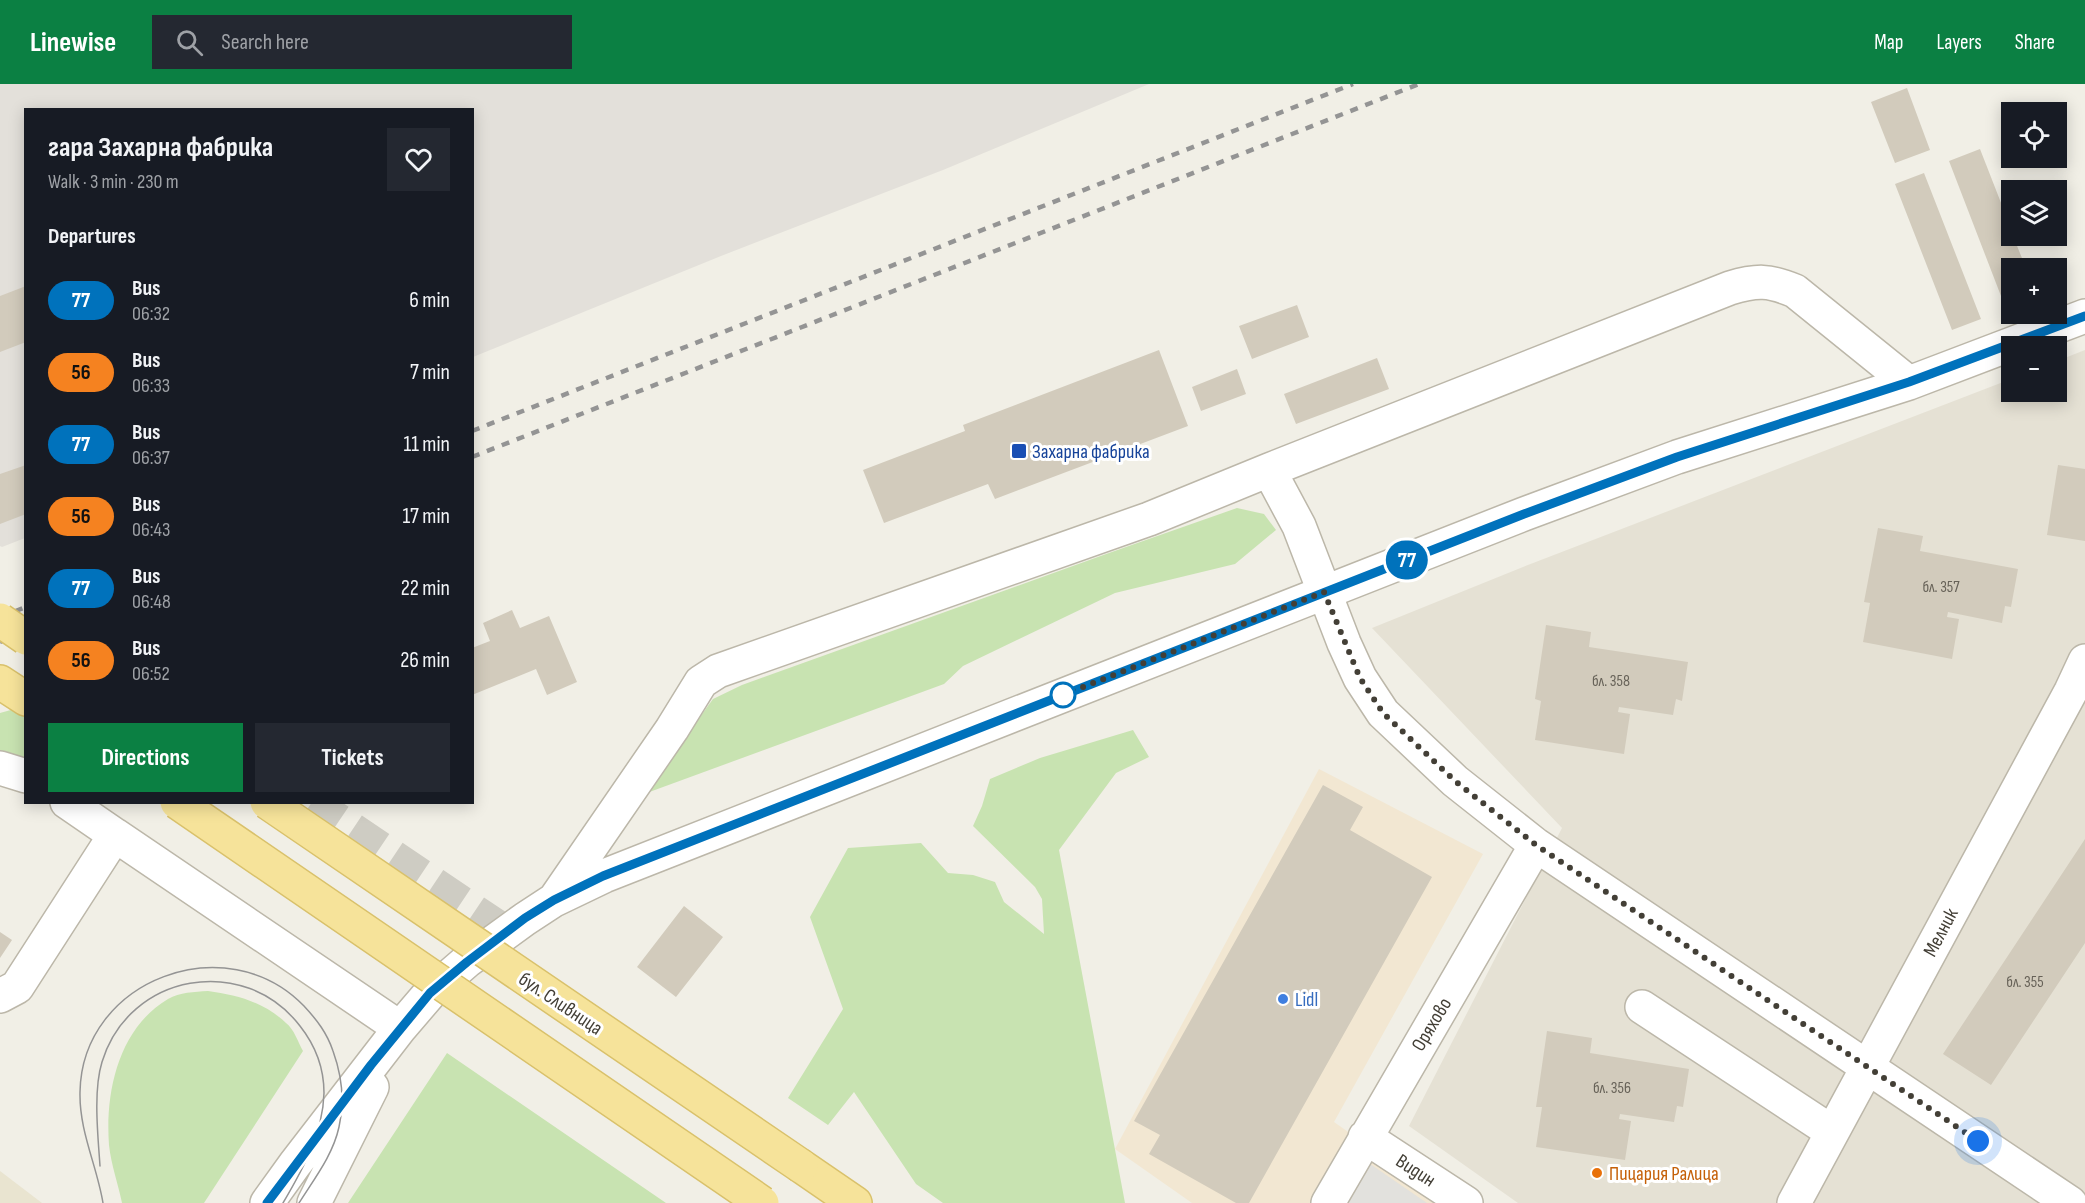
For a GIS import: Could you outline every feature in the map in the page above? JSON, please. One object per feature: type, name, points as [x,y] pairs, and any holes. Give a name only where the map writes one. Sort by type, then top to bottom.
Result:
[{"type":"main road","points":[[0,620],[24,637]]},
{"type":"main road","points":[[0,681],[24,698]]},
{"type":"main road","points":[[180,804],[762,1203]]},
{"type":"main road","name":"бул. Сливница","points":[[270,804],[855,1203]]},
{"type":"street","points":[[554,900],[672,729],[700,682],[718,671],[1149,519],[1719,292],[1753,281],[1776,283],[1795,291],[1909,382]]},
{"type":"street","points":[[267,1203],[400,1028],[430,993],[506,932],[554,900],[603,876],[1324,592],[1677,457],[1909,382],[2085,316]]},
{"type":"street","points":[[1269,470],[1299,526],[1360,678],[1383,713],[1455,781],[1536,845],[2070,1203]]},
{"type":"street","name":"Мелник","points":[[1794,1203],[1867,1066],[2078,694],[2085,661]]},
{"type":"street","points":[[0,768],[24,775]]},
{"type":"street","points":[[70,804],[400,1028]]},
{"type":"street","points":[[0,996],[17,987],[115,836]]},
{"type":"street","name":"Оряхово","points":[[1328,1203],[1536,845]]},
{"type":"street","points":[[1642,1007],[1832,1132]]},
{"type":"street","points":[[314,1203],[400,1028]]},
{"type":"street","name":"Видин","points":[[1365,1137],[1466,1203]]},
{"type":"shaded area","points":[[0,84],[1149,84],[943,170],[721,256],[474,357],[474,108],[24,108],[24,538],[0,546]]},
{"type":"shaded area","points":[[2085,350],[2085,1203],[1518,1203],[1409,1126],[1562,828],[1372,628],[1523,567],[2001,383],[2001,402],[2067,402],[2067,357]]},
{"type":"shaded area","name":"Lidl","points":[[1319,769],[1483,854],[1334,1122],[1450,1203],[1192,1203],[1115,1149]]},
{"type":"shaded area","points":[[1360,1157],[1427,1203],[1328,1203]]},
{"type":"shaded area","points":[[0,1171],[42,1203],[0,1203]]},
{"type":"green space","points":[[1237,508],[1264,514],[1276,530],[1235,564],[1115,593],[963,666],[944,684],[644,794],[713,699],[742,685]]},
{"type":"green space","points":[[24,706],[24,761],[0,760],[0,713]]},
{"type":"green space","points":[[1133,730],[1149,757],[1116,773],[1059,850],[1125,1203],[943,1203],[916,1184],[854,1092],[828,1125],[788,1098],[843,1009],[810,917],[848,848],[921,843],[948,873],[973,875],[995,882],[1004,902],[1044,934],[1042,899],[1035,887],[973,826],[990,779],[1040,758]]},
{"type":"green space","points":[[208,991],[240,997],[269,1010],[294,1032],[303,1051],[204,1203],[122,1203],[110,1152],[108,1124],[113,1083],[119,1063],[138,1026],[151,1011],[177,995]]},
{"type":"green space","points":[[447,1053],[666,1203],[348,1203]]},
{"type":"building","points":[[1907,88],[1930,150],[1895,163],[1871,102]]},
{"type":"building","points":[[1980,149],[2001,203],[2001,246],[2017,246],[2022,258],[2001,258],[2001,296],[1949,161]]},
{"type":"building","points":[[1924,173],[1981,319],[1952,330],[1895,184]]},
{"type":"building","points":[[24,287],[24,343],[0,352],[0,296]]},
{"type":"building","points":[[1297,305],[1309,337],[1252,359],[1239,326]]},
{"type":"building","name":"Захарна фабрика","points":[[1159,350],[1188,426],[995,499],[988,484],[884,523],[863,470],[965,431],[963,425]]},
{"type":"building","points":[[1377,358],[1389,389],[1296,424],[1284,394]]},
{"type":"building","points":[[1237,369],[1246,394],[1201,411],[1192,387]]},
{"type":"building","points":[[2058,465],[2085,469],[2085,541],[2047,535]]},
{"type":"building","points":[[24,466],[24,515],[0,524],[0,474]]},
{"type":"building","points":[[1878,528],[1923,536],[1920,551],[2018,569],[2011,607],[2005,606],[2002,623],[1948,612],[1947,617],[1959,619],[1952,659],[1863,642],[1870,603],[1864,602]]},
{"type":"building","points":[[512,610],[520,628],[549,616],[577,682],[547,695],[536,669],[474,694],[474,647],[490,641],[483,623]]},
{"type":"building","points":[[1546,625],[1591,632],[1589,647],[1688,662],[1682,701],[1676,699],[1673,715],[1619,707],[1618,712],[1630,714],[1624,754],[1535,740],[1541,701],[1535,699]]},
{"type":"building","name":"Lidl","points":[[1323,785],[1363,807],[1350,830],[1432,877],[1249,1203],[1236,1203],[1149,1154],[1160,1135],[1134,1121]]},
{"type":"building","points":[[2085,839],[2085,943],[1991,1085],[1943,1054]]},
{"type":"building","points":[[684,906],[723,937],[676,997],[637,967]]},
{"type":"building","points":[[0,932],[12,940],[0,958]]},
{"type":"building","points":[[1547,1031],[1592,1038],[1590,1053],[1689,1069],[1683,1107],[1677,1106],[1674,1122],[1620,1114],[1619,1119],[1631,1121],[1625,1160],[1536,1147],[1542,1107],[1536,1107]]},
{"type":"tunnel","points":[[315,804],[506,932]]},
{"type":"tram line","points":[[103,1203],[85,1135],[80,1106],[80,1092],[87,1053],[105,1020],[131,994],[164,977],[200,968],[237,970],[272,982],[304,1006],[331,1044],[342,1089],[339,1127],[328,1157],[299,1203]]},
{"type":"tram line","points":[[100,1166],[97,1114],[99,1074],[116,1032],[136,1009],[162,992],[190,983],[220,982],[249,988],[277,1003],[305,1033],[320,1066],[324,1084],[320,1122],[311,1150],[283,1203]]},
{"type":"railway","points":[[474,430],[1353,84]]},
{"type":"railway","points":[[474,456],[1419,84]]},
{"type":"railway","points":[[0,617],[24,608]]},
{"type":"railway","points":[[0,642],[24,633]]},
{"type":"bus line","name":"77","points":[[267,1203],[371,1065],[430,993],[525,918],[554,900],[603,876],[1524,514],[1677,457],[1909,382],[2085,316]]},
{"type":"place","name":"Захарна фабрика","points":[[1019,451]]},
{"type":"place","name":"Lidl","points":[[1283,999]]},
{"type":"place","name":"Пицария Ралица","points":[[1597,1173]]},
{"type":"route","points":[[1063,695],[1324,592],[1360,678],[1383,713],[1455,781],[1536,845],[1978,1141]]}]
